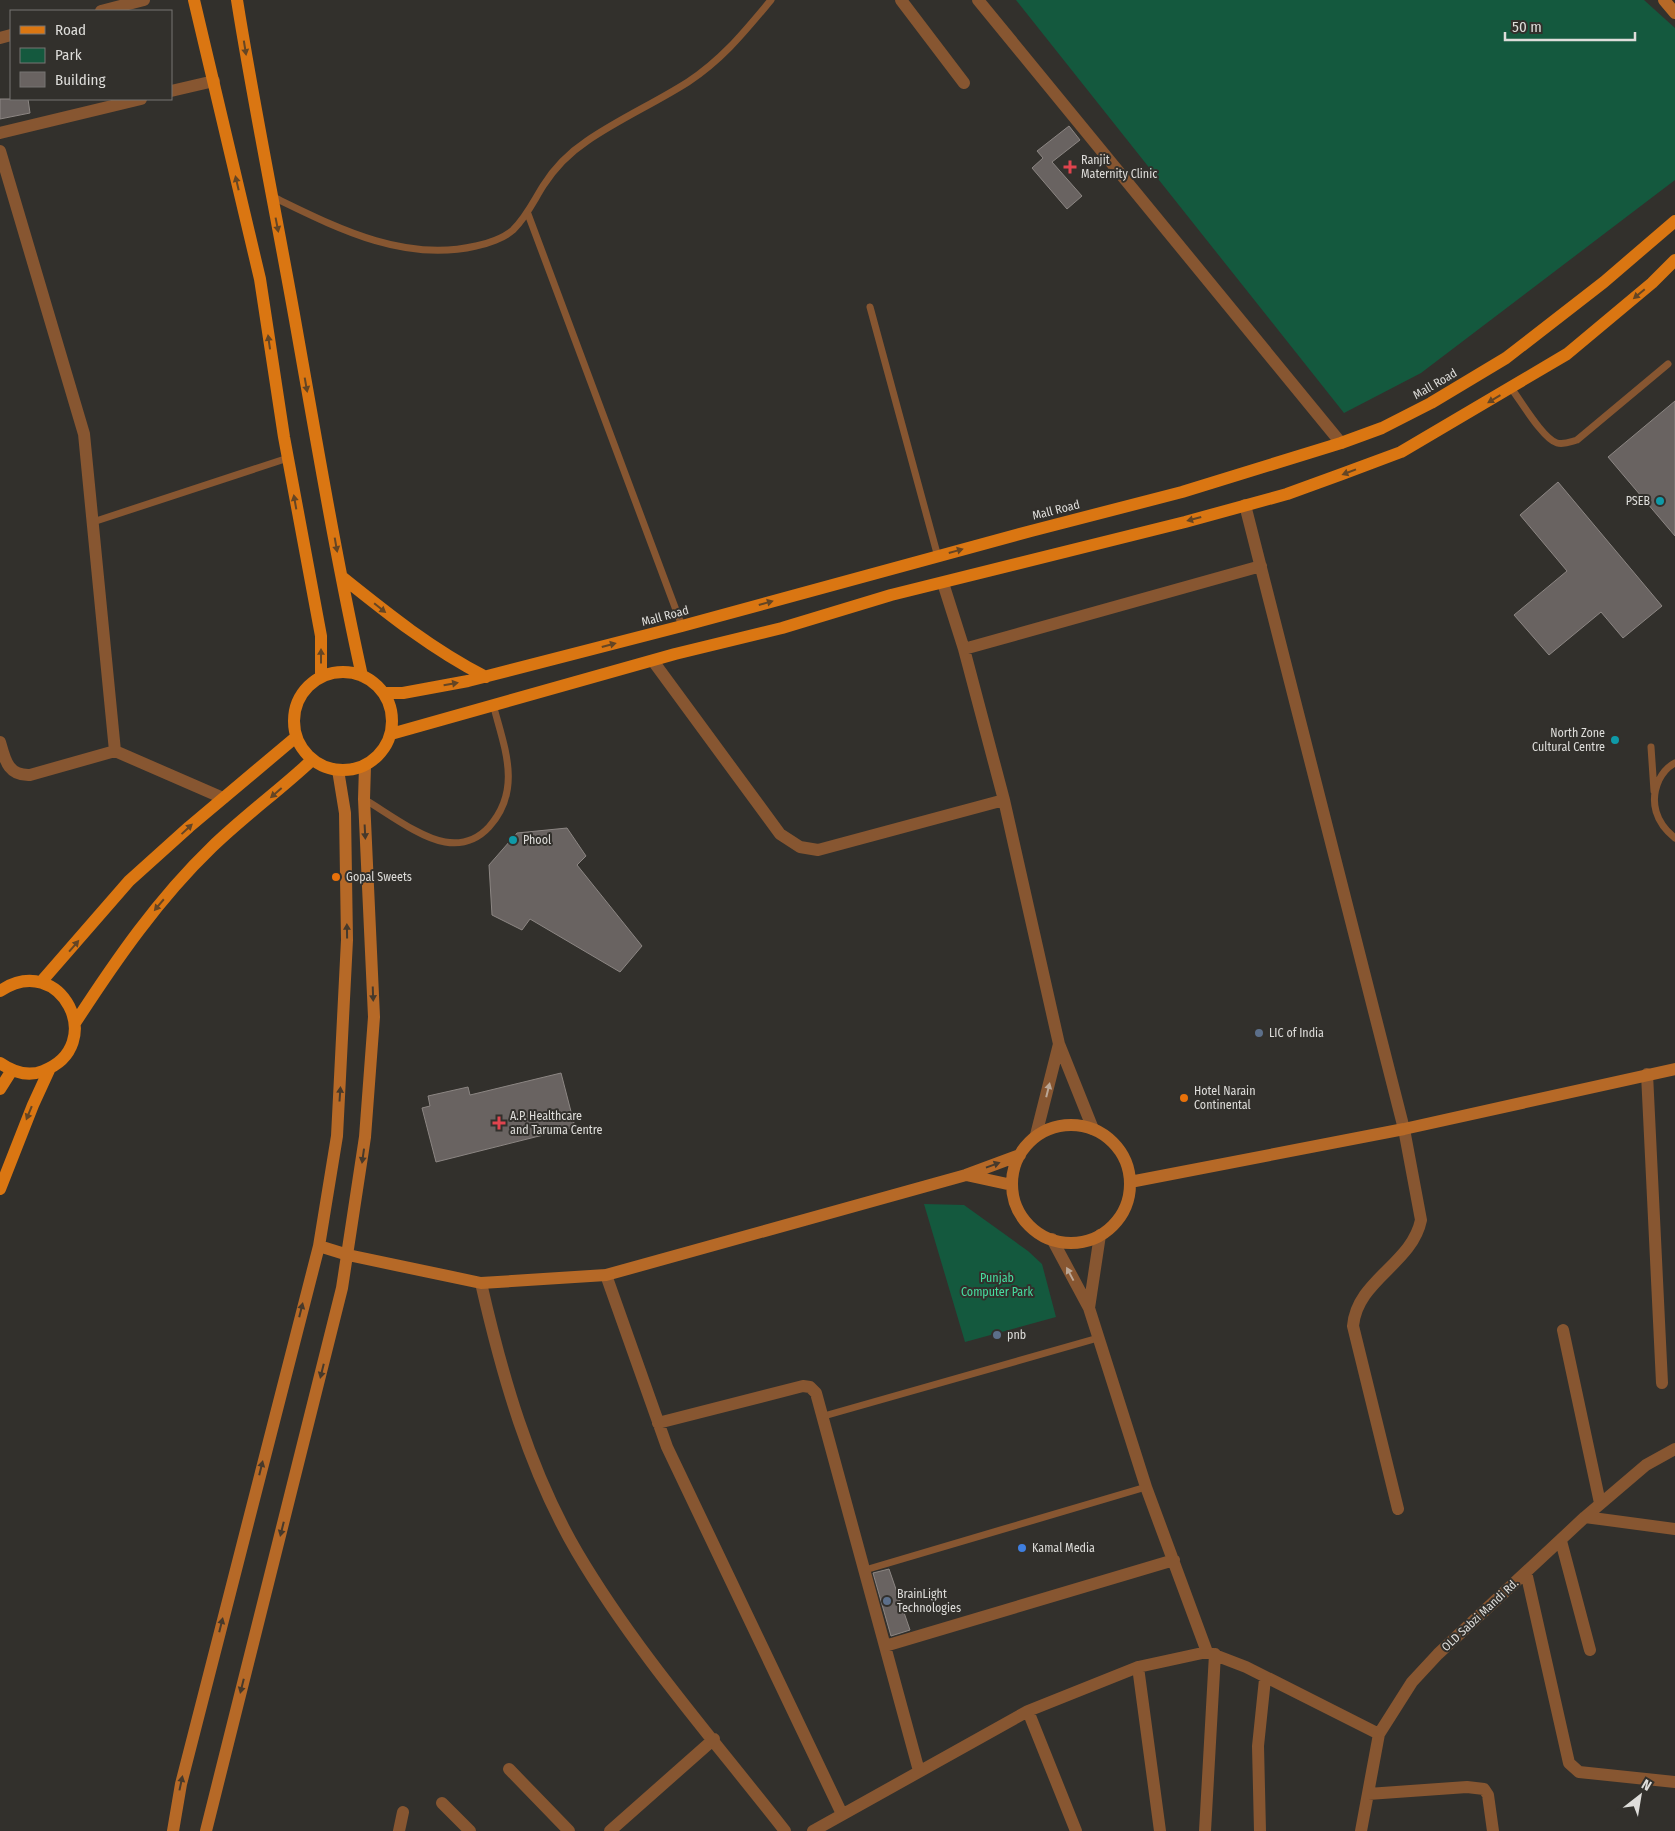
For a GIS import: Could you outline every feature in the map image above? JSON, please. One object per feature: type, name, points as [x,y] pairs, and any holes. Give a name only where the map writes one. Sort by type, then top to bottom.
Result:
[{"type":"main road","points":[[194,0],[260,279],[288,458],[321,636],[321,677]]},
{"type":"main road","points":[[237,0],[271,196],[362,676]]},
{"type":"main road","points":[[1664,0],[1675,13]]},
{"type":"main road","name":"Mall Road","points":[[384,693],[403,693],[486,677],[682,626],[1182,492],[1341,443],[1382,428],[1431,403],[1506,358],[1604,282],[1675,221]]},
{"type":"main road","points":[[391,734],[493,704],[654,660],[782,628],[943,582],[1287,494],[1401,452],[1567,354],[1652,283],[1675,260]]},
{"type":"main road","points":[[342,577],[407,629],[456,662],[486,677]]},
{"type":"main road","points":[[342,672],[362,676],[375,683],[384,693],[392,713],[391,734],[382,752],[365,766],[352,770],[324,767],[312,760],[302,749],[296,737],[295,709],[305,690],[321,677],[342,672]]},
{"type":"main road","points":[[41,982],[130,882],[223,798],[296,737]]},
{"type":"main road","points":[[75,1023],[137,930],[183,876],[213,846],[281,789],[312,760]]},
{"type":"main road","points":[[206,1831],[342,1288],[348,1255],[365,1136],[374,1017],[364,799],[365,766]]},
{"type":"main road","points":[[173,1831],[183,1774],[319,1246],[337,1136],[347,940],[345,814],[338,770]]},
{"type":"main road","points":[[0,991],[20,982],[41,982],[60,993],[73,1012],[75,1023],[73,1039],[66,1054],[50,1068],[32,1105],[0,1188]]},
{"type":"main road","points":[[0,1063],[12,1070],[29,1073],[50,1068]]},
{"type":"main road","points":[[1130,1182],[1404,1129],[1675,1069]]},
{"type":"main road","points":[[0,1089],[12,1070]]},
{"type":"main road","points":[[1073,1124],[1093,1129],[1114,1143],[1126,1160],[1130,1182],[1128,1202],[1116,1222],[1100,1235],[1083,1241],[1063,1242],[1052,1239],[1034,1229],[1018,1210],[1012,1186],[1015,1165],[1020,1155],[1036,1135],[1055,1127],[1073,1124]]},
{"type":"main road","points":[[319,1246],[348,1255],[480,1283],[606,1276],[966,1175],[1020,1155]]},
{"type":"main road","points":[[966,1175],[1012,1186]]},
{"type":"street","points":[[105,10],[144,0]]},
{"type":"street","points":[[901,0],[964,83]]},
{"type":"street","points":[[978,0],[1341,443]]},
{"type":"street","points":[[172,91],[214,81]]},
{"type":"street","points":[[0,133],[137,100]]},
{"type":"street","points":[[0,151],[84,434],[115,750]]},
{"type":"street","points":[[1245,505],[1404,1129],[1421,1220],[1419,1231],[1410,1245],[1373,1284],[1359,1302],[1354,1314],[1353,1326],[1398,1509]]},
{"type":"street","points":[[964,649],[1261,566]]},
{"type":"street","points":[[943,582],[964,649],[1004,800],[1059,1044],[1093,1129]]},
{"type":"street","points":[[654,660],[780,834],[800,847],[818,850],[1004,800]]},
{"type":"street","points":[[0,742],[6,764],[20,776],[30,775],[115,750],[223,798]]},
{"type":"street","points":[[1036,1135],[1059,1044]]},
{"type":"street","points":[[1647,1074],[1662,1383]]},
{"type":"street","points":[[1089,1308],[1100,1235]]},
{"type":"street","points":[[1052,1239],[1089,1308],[1146,1487],[1211,1653],[1205,1831]]},
{"type":"street","points":[[606,1276],[667,1447],[842,1814]]},
{"type":"street","points":[[480,1283],[495,1345],[526,1443],[543,1485],[576,1551],[627,1630],[785,1831]]},
{"type":"street","points":[[1563,1330],[1600,1504]]},
{"type":"street","points":[[658,1424],[803,1386],[810,1387],[816,1393],[824,1416],[919,1771]]},
{"type":"street","name":"OLD Sabzi Mandi Rd.","points":[[1361,1831],[1379,1734],[1419,1675],[1438,1654],[1600,1504],[1646,1465],[1675,1449]]},
{"type":"street","points":[[1662,1456],[1675,1460]]},
{"type":"street","points":[[1586,1517],[1675,1529]]},
{"type":"street","points":[[1561,1541],[1590,1650]]},
{"type":"street","points":[[885,1646],[1174,1560]]},
{"type":"street","points":[[1526,1572],[1569,1763],[1579,1772],[1675,1782]]},
{"type":"street","points":[[813,1831],[1028,1711],[1138,1668],[1211,1653],[1246,1667],[1266,1679],[1379,1734]]},
{"type":"street","points":[[1138,1668],[1160,1831]]},
{"type":"street","points":[[1260,1831],[1258,1746],[1266,1679]]},
{"type":"street","points":[[1028,1711],[1076,1831]]},
{"type":"street","points":[[610,1831],[714,1739]]},
{"type":"street","points":[[509,1769],[569,1831]]},
{"type":"street","points":[[1368,1794],[1467,1786],[1484,1789],[1488,1795],[1493,1831]]},
{"type":"street","points":[[442,1803],[470,1831]]},
{"type":"street","points":[[398,1831],[403,1812]]},
{"type":"lane","points":[[271,196],[343,231],[370,239],[434,251],[459,250],[485,244],[511,232],[528,214],[542,187],[570,153],[596,135],[696,76],[738,41],[771,0]]},
{"type":"lane","points":[[528,214],[682,626]]},
{"type":"lane","points":[[870,307],[938,556]]},
{"type":"lane","points":[[1511,388],[1542,430],[1555,443],[1564,444],[1577,440],[1668,364]]},
{"type":"lane","points":[[93,522],[288,458]]},
{"type":"lane","points":[[364,799],[430,838],[444,842],[462,843],[480,837],[502,809],[508,794],[508,764],[493,704]]},
{"type":"lane","points":[[1651,747],[1656,814],[1664,830],[1675,838]]},
{"type":"lane","points":[[1654,792],[1668,766],[1675,764]]},
{"type":"lane","points":[[824,1416],[1098,1338]]},
{"type":"lane","points":[[864,1570],[1146,1487]]},
{"type":"green space","points":[[1016,0],[1644,0],[1675,28],[1675,180],[1421,373],[1344,413]]},
{"type":"green space","name":"Punjab Computer Park","points":[[924,1204],[964,1205],[1028,1251],[1042,1264],[1056,1317],[965,1342]]},
{"type":"building","points":[[0,99],[28,100],[30,113],[0,119]]},
{"type":"building","points":[[1069,126],[1080,140],[1052,162],[1082,196],[1067,209],[1032,168],[1043,158],[1037,151]]},
{"type":"building","name":"PSEB","points":[[1675,401],[1675,536],[1608,457]]},
{"type":"building","points":[[1558,482],[1662,606],[1623,638],[1601,612],[1549,655],[1514,615],[1567,571],[1520,515]]},
{"type":"building","points":[[567,828],[586,856],[577,865],[642,946],[620,972],[530,919],[522,930],[492,915],[489,865],[517,833]]},
{"type":"building","points":[[561,1073],[575,1127],[436,1162],[422,1108],[430,1106],[428,1096],[468,1087],[470,1095]]},
{"type":"building","points":[[889,1569],[910,1630],[891,1636],[873,1573]]},
{"type":"place","name":"Ranjit Maternity Clinic","points":[[1070,167]]},
{"type":"place","name":"PSEB","points":[[1660,501]]},
{"type":"place","name":"North Zone Cultural Centre","points":[[1615,740]]},
{"type":"place","name":"Phool","points":[[513,840]]},
{"type":"place","name":"Gopal Sweets","points":[[336,877]]},
{"type":"place","name":"LIC of India","points":[[1259,1033]]},
{"type":"place","name":"Hotel Narain Continental","points":[[1184,1098]]},
{"type":"place","name":"A.P. Healthcare and Taruma Centre","points":[[499,1123]]},
{"type":"place","name":"pnb","points":[[997,1335]]},
{"type":"place","name":"Kamal Media","points":[[1022,1548]]},
{"type":"place","name":"BrainLight Technologies","points":[[887,1601]]}]
